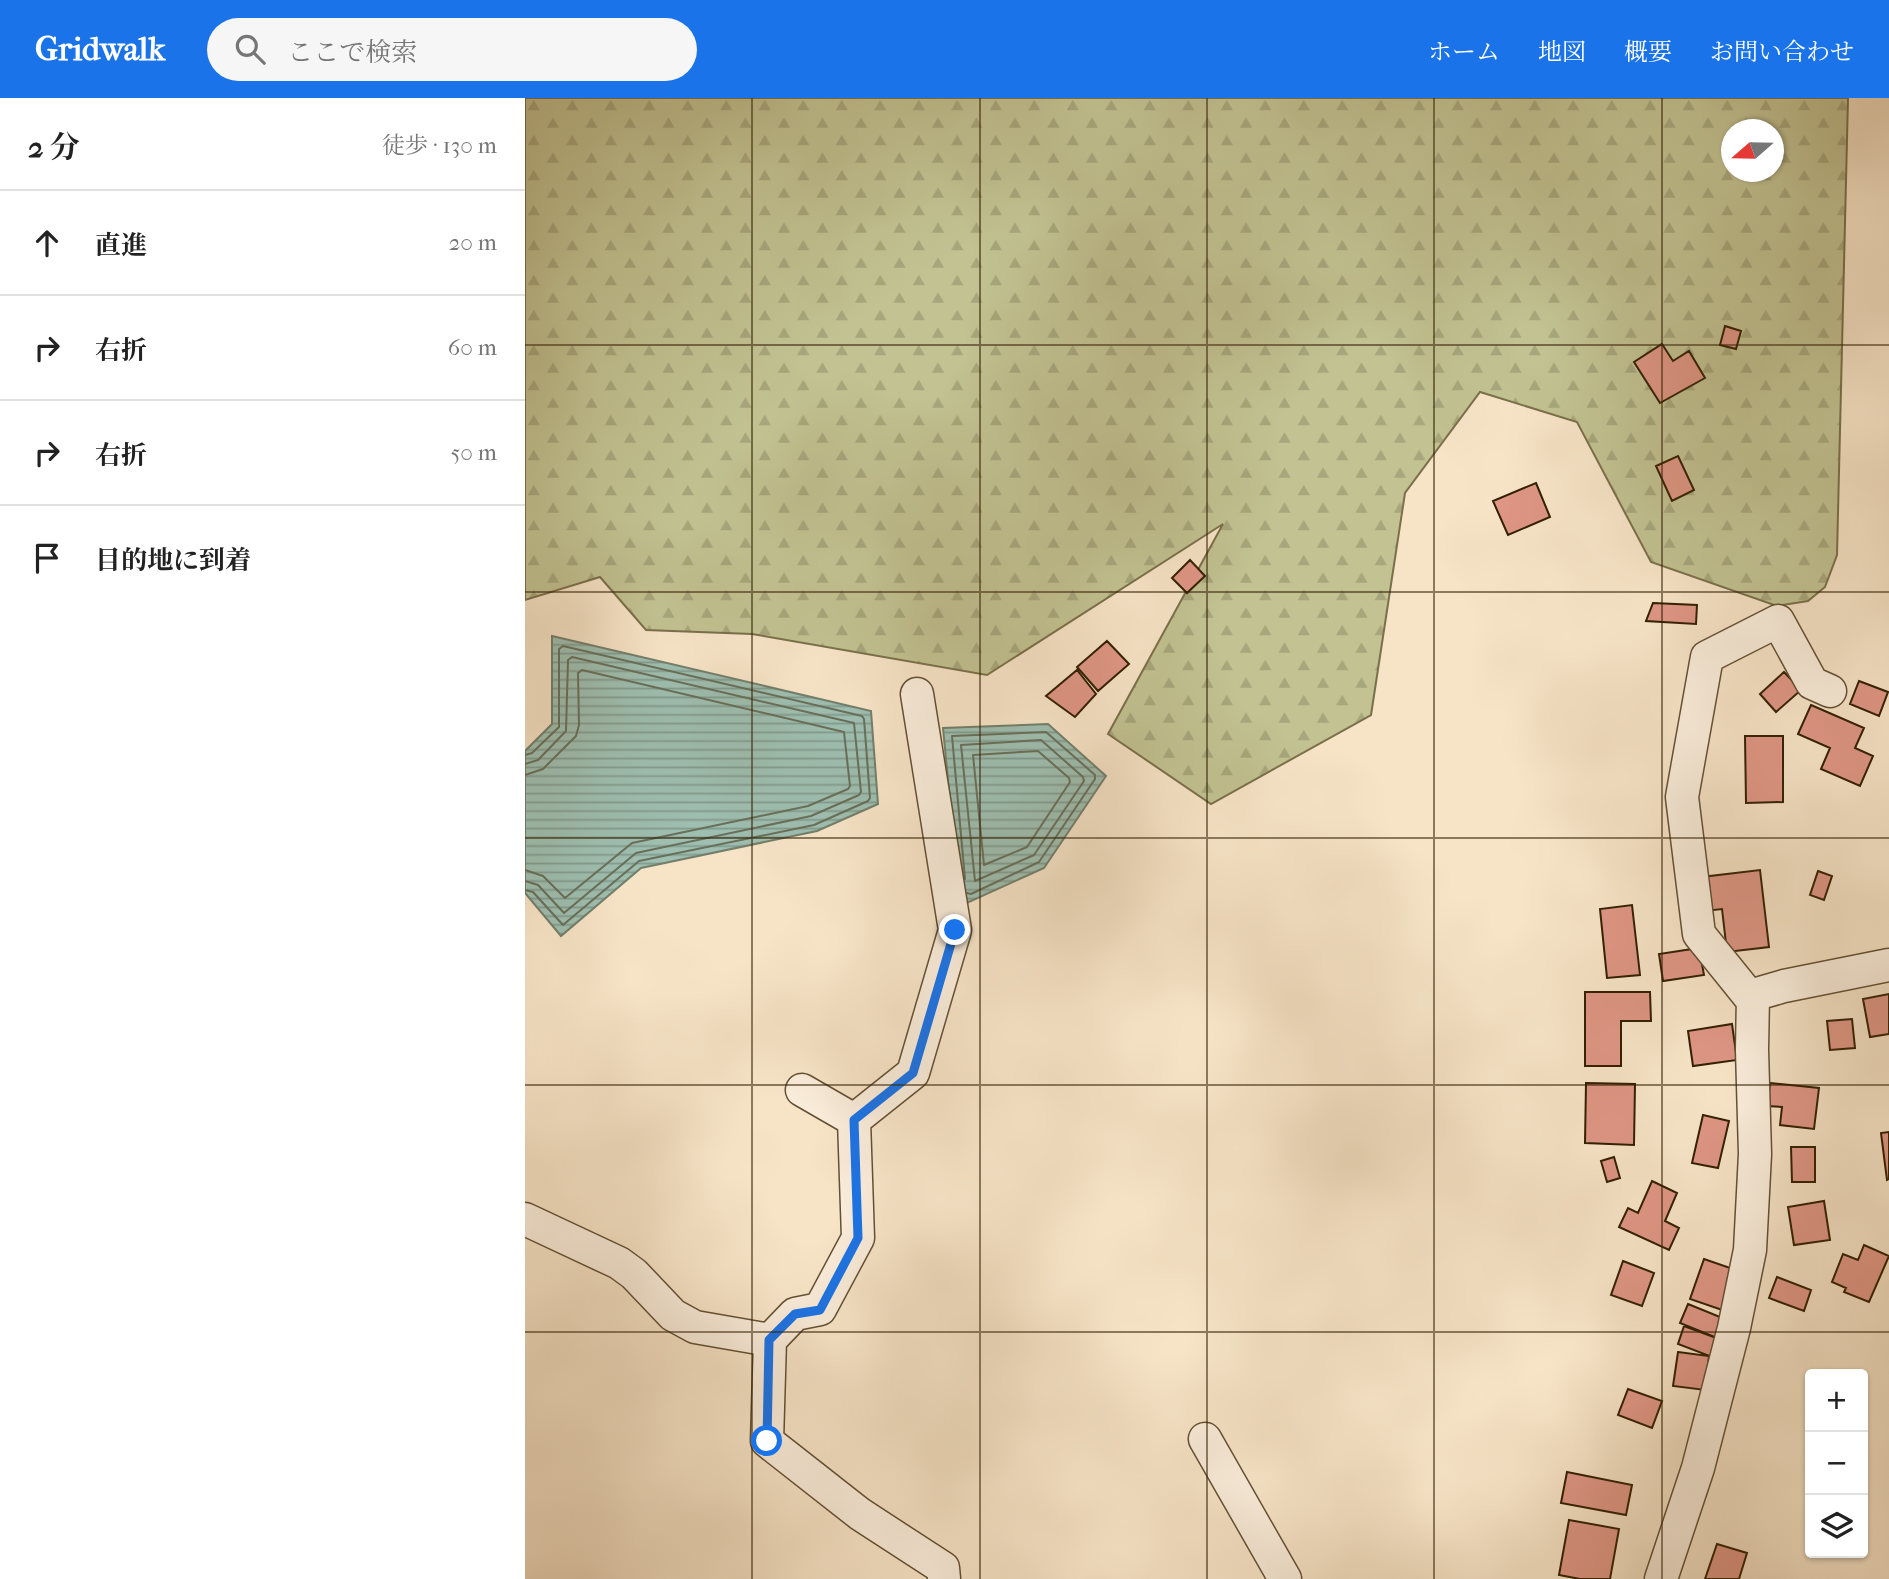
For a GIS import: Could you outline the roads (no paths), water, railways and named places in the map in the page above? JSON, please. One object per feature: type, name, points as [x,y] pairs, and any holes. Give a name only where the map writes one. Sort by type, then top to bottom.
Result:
[{"type":"street","points":[[1753,1001],[1699,934],[1682,797],[1707,657],[1777,621],[1812,683],[1830,691]]},
{"type":"street","points":[[854,1120],[913,1073],[955,930],[917,694]]},
{"type":"street","points":[[1661,1579],[1698,1468],[1734,1328],[1750,1250],[1755,1154],[1753,995],[1784,986],[1889,965]]},
{"type":"street","points":[[801,1090],[854,1120]]},
{"type":"street","points":[[854,1120],[858,1238],[820,1310],[795,1314],[769,1340],[767,1441],[860,1514],[943,1568],[944,1579]]},
{"type":"street","points":[[525,1219],[619,1264],[634,1274],[673,1315],[695,1327],[769,1340]]},
{"type":"street","points":[[1205,1439],[1285,1579]]},
{"type":"water","points":[[552,636],[871,711],[878,804],[817,831],[641,868],[561,936],[525,893],[525,751],[552,724]]},
{"type":"water","points":[[1048,724],[1106,776],[1044,868],[960,906],[943,728]]}]
